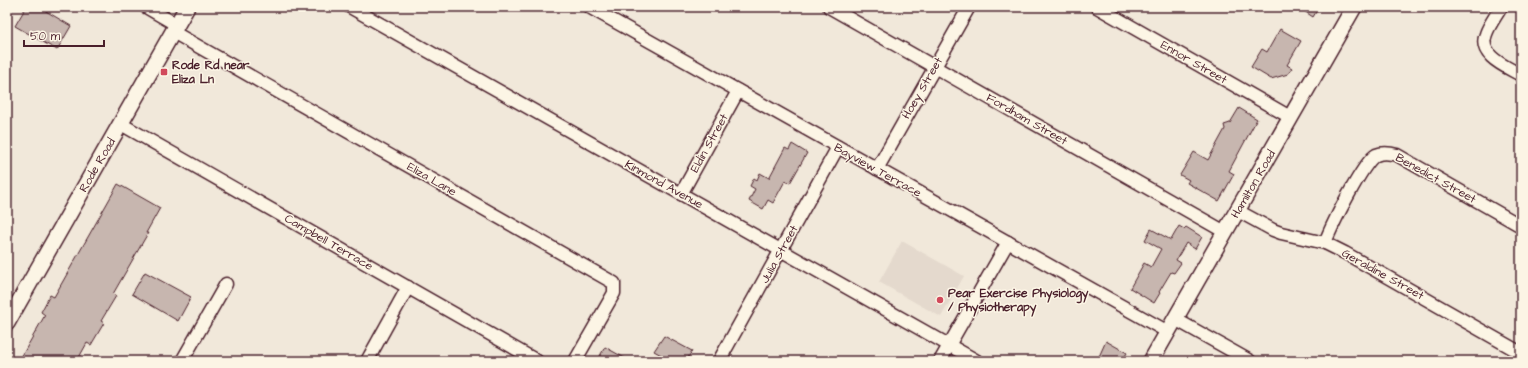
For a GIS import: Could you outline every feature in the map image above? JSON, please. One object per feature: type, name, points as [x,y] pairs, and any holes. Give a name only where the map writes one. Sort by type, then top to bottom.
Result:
[{"type":"main road","name":"Rode Road","points":[[7,323],[187,7]]},
{"type":"main road","name":"Hamilton Road","points":[[1151,361],[1354,7]]},
{"type":"street","points":[[146,7],[175,28]]},
{"type":"street","name":"Kinmond Avenue","points":[[350,7],[977,361]]},
{"type":"street","name":"Bayview Terrace","points":[[589,7],[1168,332]]},
{"type":"street","name":"Fordham Street","points":[[829,7],[1225,232]]},
{"type":"street","name":"Hoey Street","points":[[877,169],[969,7]]},
{"type":"street","name":"Ennor Street","points":[[1097,7],[1290,117]]},
{"type":"street","points":[[1501,7],[1486,35],[1485,48],[1491,58],[1521,75]]},
{"type":"street","name":"Eliza Lane","points":[[175,28],[614,283],[614,293],[575,361]]},
{"type":"street","name":"Eldin Street","points":[[681,194],[738,91]]},
{"type":"street","name":"Campbell Terrace","points":[[121,124],[538,361]]},
{"type":"street","name":"Julia Street","points":[[719,361],[838,147]]},
{"type":"street","name":"Benedict Street","points":[[1325,243],[1335,221],[1367,164],[1375,156],[1385,153],[1397,155],[1521,226]]},
{"type":"street","name":"Geraldine Street","points":[[1238,211],[1281,233],[1325,243],[1345,253],[1521,353]]},
{"type":"street","points":[[940,361],[1008,242]]},
{"type":"street","points":[[182,361],[226,284]]},
{"type":"street","points":[[367,361],[408,287]]},
{"type":"street","points":[[1176,319],[1250,361]]},
{"type":"shaded area","points":[[902,241],[964,276],[941,317],[879,282]]},
{"type":"building","points":[[26,7],[39,7],[71,26],[57,50],[15,26]]},
{"type":"building","points":[[1298,7],[1319,7],[1313,17]]},
{"type":"building","points":[[1280,29],[1301,41],[1287,65],[1292,68],[1288,74],[1271,79],[1251,67],[1262,49],[1267,52]]},
{"type":"building","points":[[1239,108],[1257,119],[1229,171],[1234,174],[1219,201],[1187,183],[1189,180],[1180,175],[1194,152],[1208,160],[1225,129],[1224,125],[1230,123]]},
{"type":"building","points":[[792,144],[807,153],[790,183],[785,181],[773,203],[768,200],[763,209],[749,201],[755,189],[750,186],[754,178],[757,180],[760,173],[769,178],[785,148],[789,150]]},
{"type":"building","points":[[118,184],[160,208],[146,233],[148,233],[113,294],[116,296],[101,321],[104,323],[91,345],[87,343],[77,361],[19,361],[45,315],[41,312],[50,295],[54,297]]},
{"type":"building","points":[[1179,226],[1184,229],[1186,227],[1202,237],[1195,249],[1186,243],[1176,260],[1181,263],[1174,273],[1171,272],[1154,303],[1130,288],[1144,263],[1151,267],[1161,249],[1145,240],[1151,229],[1171,240]]},
{"type":"building","points":[[145,272],[191,297],[178,321],[132,294]]},
{"type":"building","points":[[664,336],[692,351],[686,361],[672,361],[654,351]]},
{"type":"building","points":[[1106,341],[1127,353],[1122,361],[1097,361]]},
{"type":"building","points":[[605,347],[630,361],[597,361]]},
{"type":"place","name":"Rode Rd near Eliza Ln","points":[[164,72]]},
{"type":"place","name":"Pear Exercise Physiology / Physiotherapy","points":[[940,300]]}]
